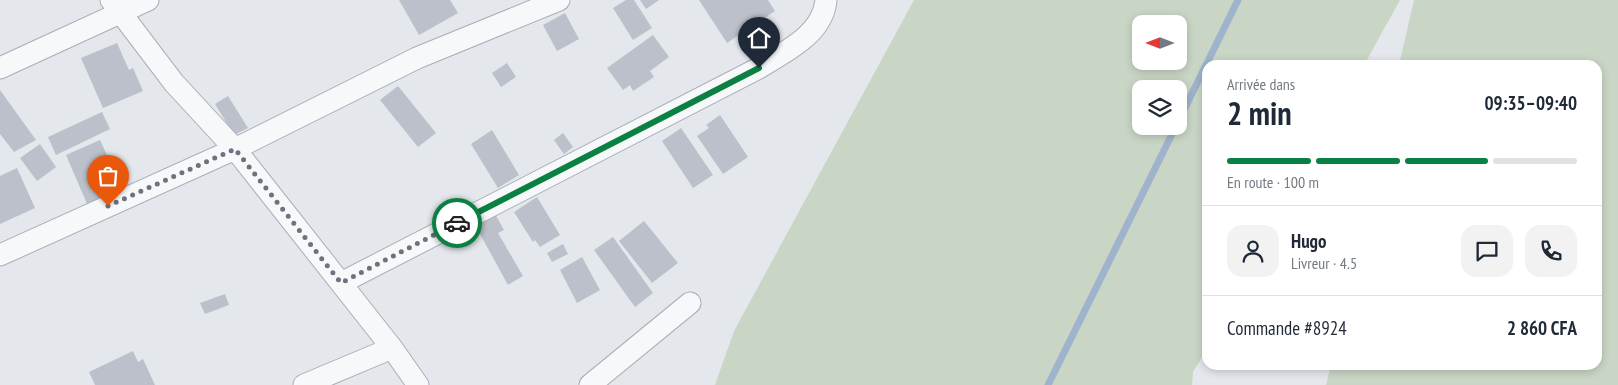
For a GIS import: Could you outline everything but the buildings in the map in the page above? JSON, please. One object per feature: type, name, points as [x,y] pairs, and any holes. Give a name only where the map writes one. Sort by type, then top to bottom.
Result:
[{"type":"street","points":[[0,68],[116,6],[148,0]]},
{"type":"street","points":[[0,255],[235,149],[417,58],[559,0]]},
{"type":"street","points":[[341,283],[759,68],[798,45],[818,22],[826,0]]},
{"type":"street","points":[[116,6],[174,83],[235,149],[392,348],[418,385]]},
{"type":"street","points":[[590,385],[690,303]]},
{"type":"street","points":[[304,385],[392,348]]},
{"type":"green space","points":[[914,0],[1400,0],[1367,60],[1202,60],[1202,357],[1193,372],[1192,385],[715,385],[734,331]]},
{"type":"green space","points":[[1414,0],[1618,0],[1618,385],[1326,385],[1330,370],[1602,370],[1602,60],[1400,60]]},
{"type":"waterway","points":[[1208,60],[1238,0]]},
{"type":"waterway","points":[[1187,104],[1202,73]]},
{"type":"waterway","points":[[1048,385],[1172,135]]},
{"type":"way so far","points":[[108,206],[235,149],[341,283],[457,223]]},
{"type":"route","points":[[457,223],[759,68]]}]
